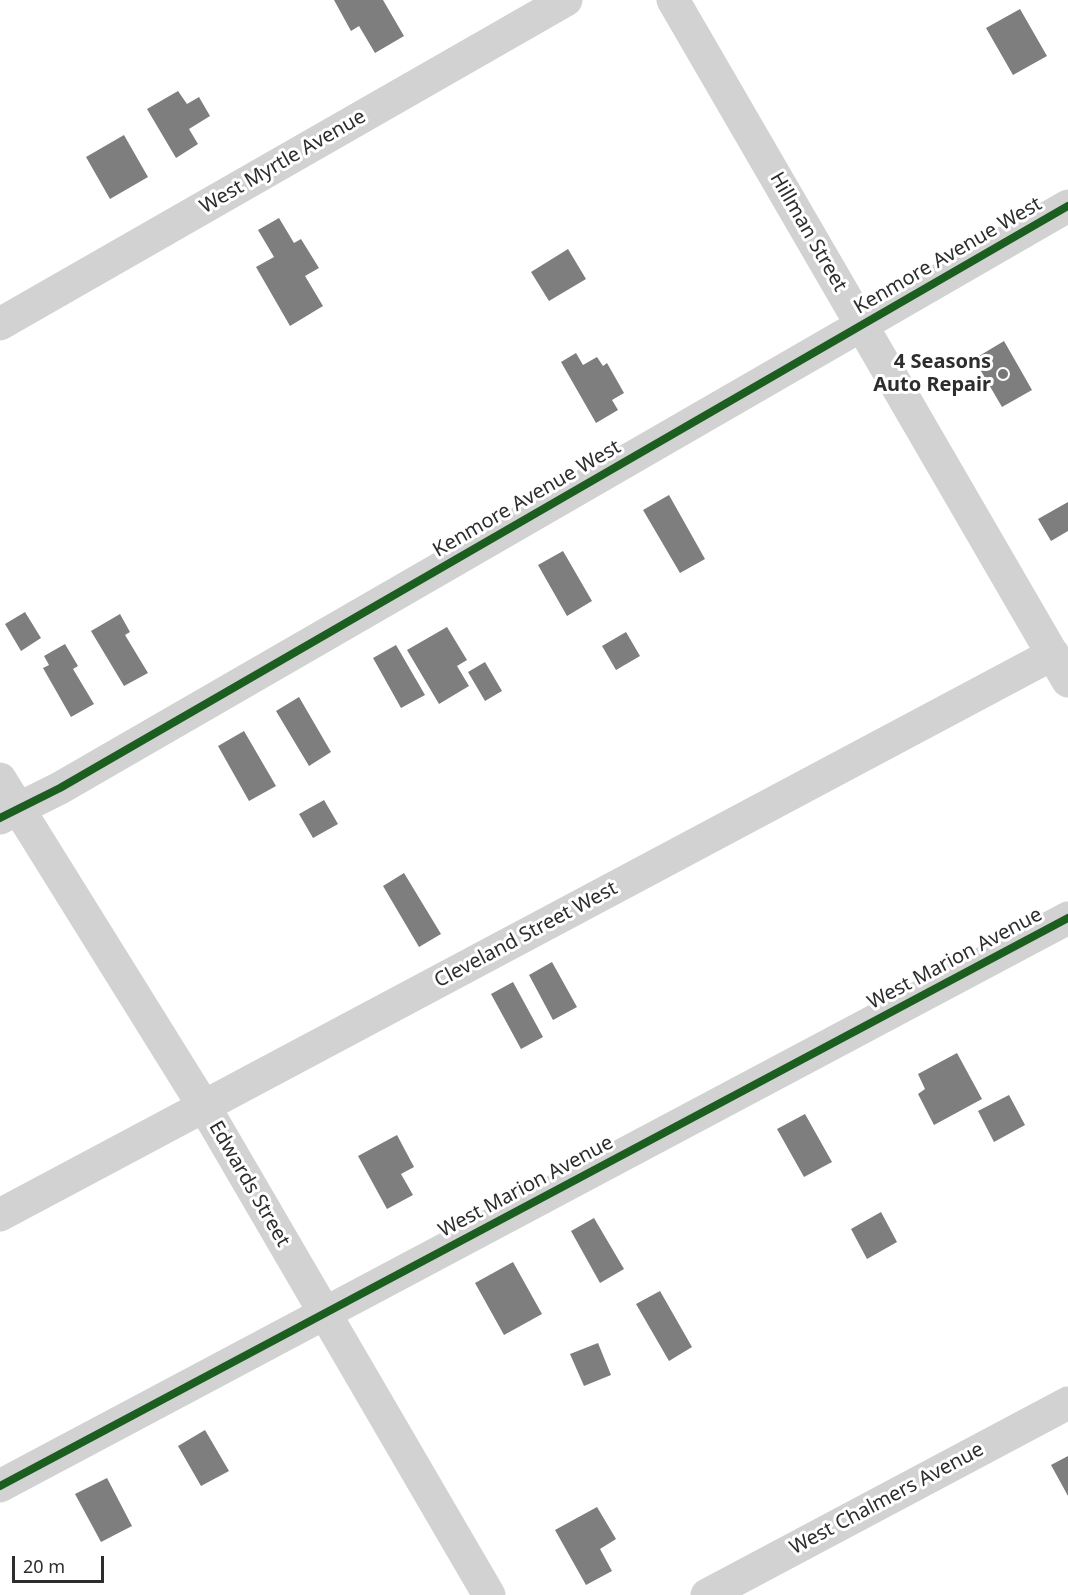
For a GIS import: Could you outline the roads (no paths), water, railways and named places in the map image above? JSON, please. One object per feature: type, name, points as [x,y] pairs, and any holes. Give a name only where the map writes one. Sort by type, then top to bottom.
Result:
[{"type":"street","name":"West Myrtle Avenue","points":[[0,324],[566,0]]},
{"type":"street","name":"Hillman Street","points":[[674,0],[1060,668]]},
{"type":"street","name":"Kenmore Avenue West","points":[[9,813],[81,776],[1068,206]]},
{"type":"street","name":"Cleveland Street West","points":[[0,1215],[204,1107],[1060,668]]},
{"type":"street","name":"Edwards Street","points":[[0,779],[9,813],[204,1107],[489,1595]]},
{"type":"street","name":"West Marion Avenue","points":[[0,1486],[1068,918]]},
{"type":"street","name":"West Chalmers Avenue","points":[[707,1595],[1068,1402]]},
{"type":"place","name":"4 Seasons Auto Repair","points":[[1003,374]]}]
